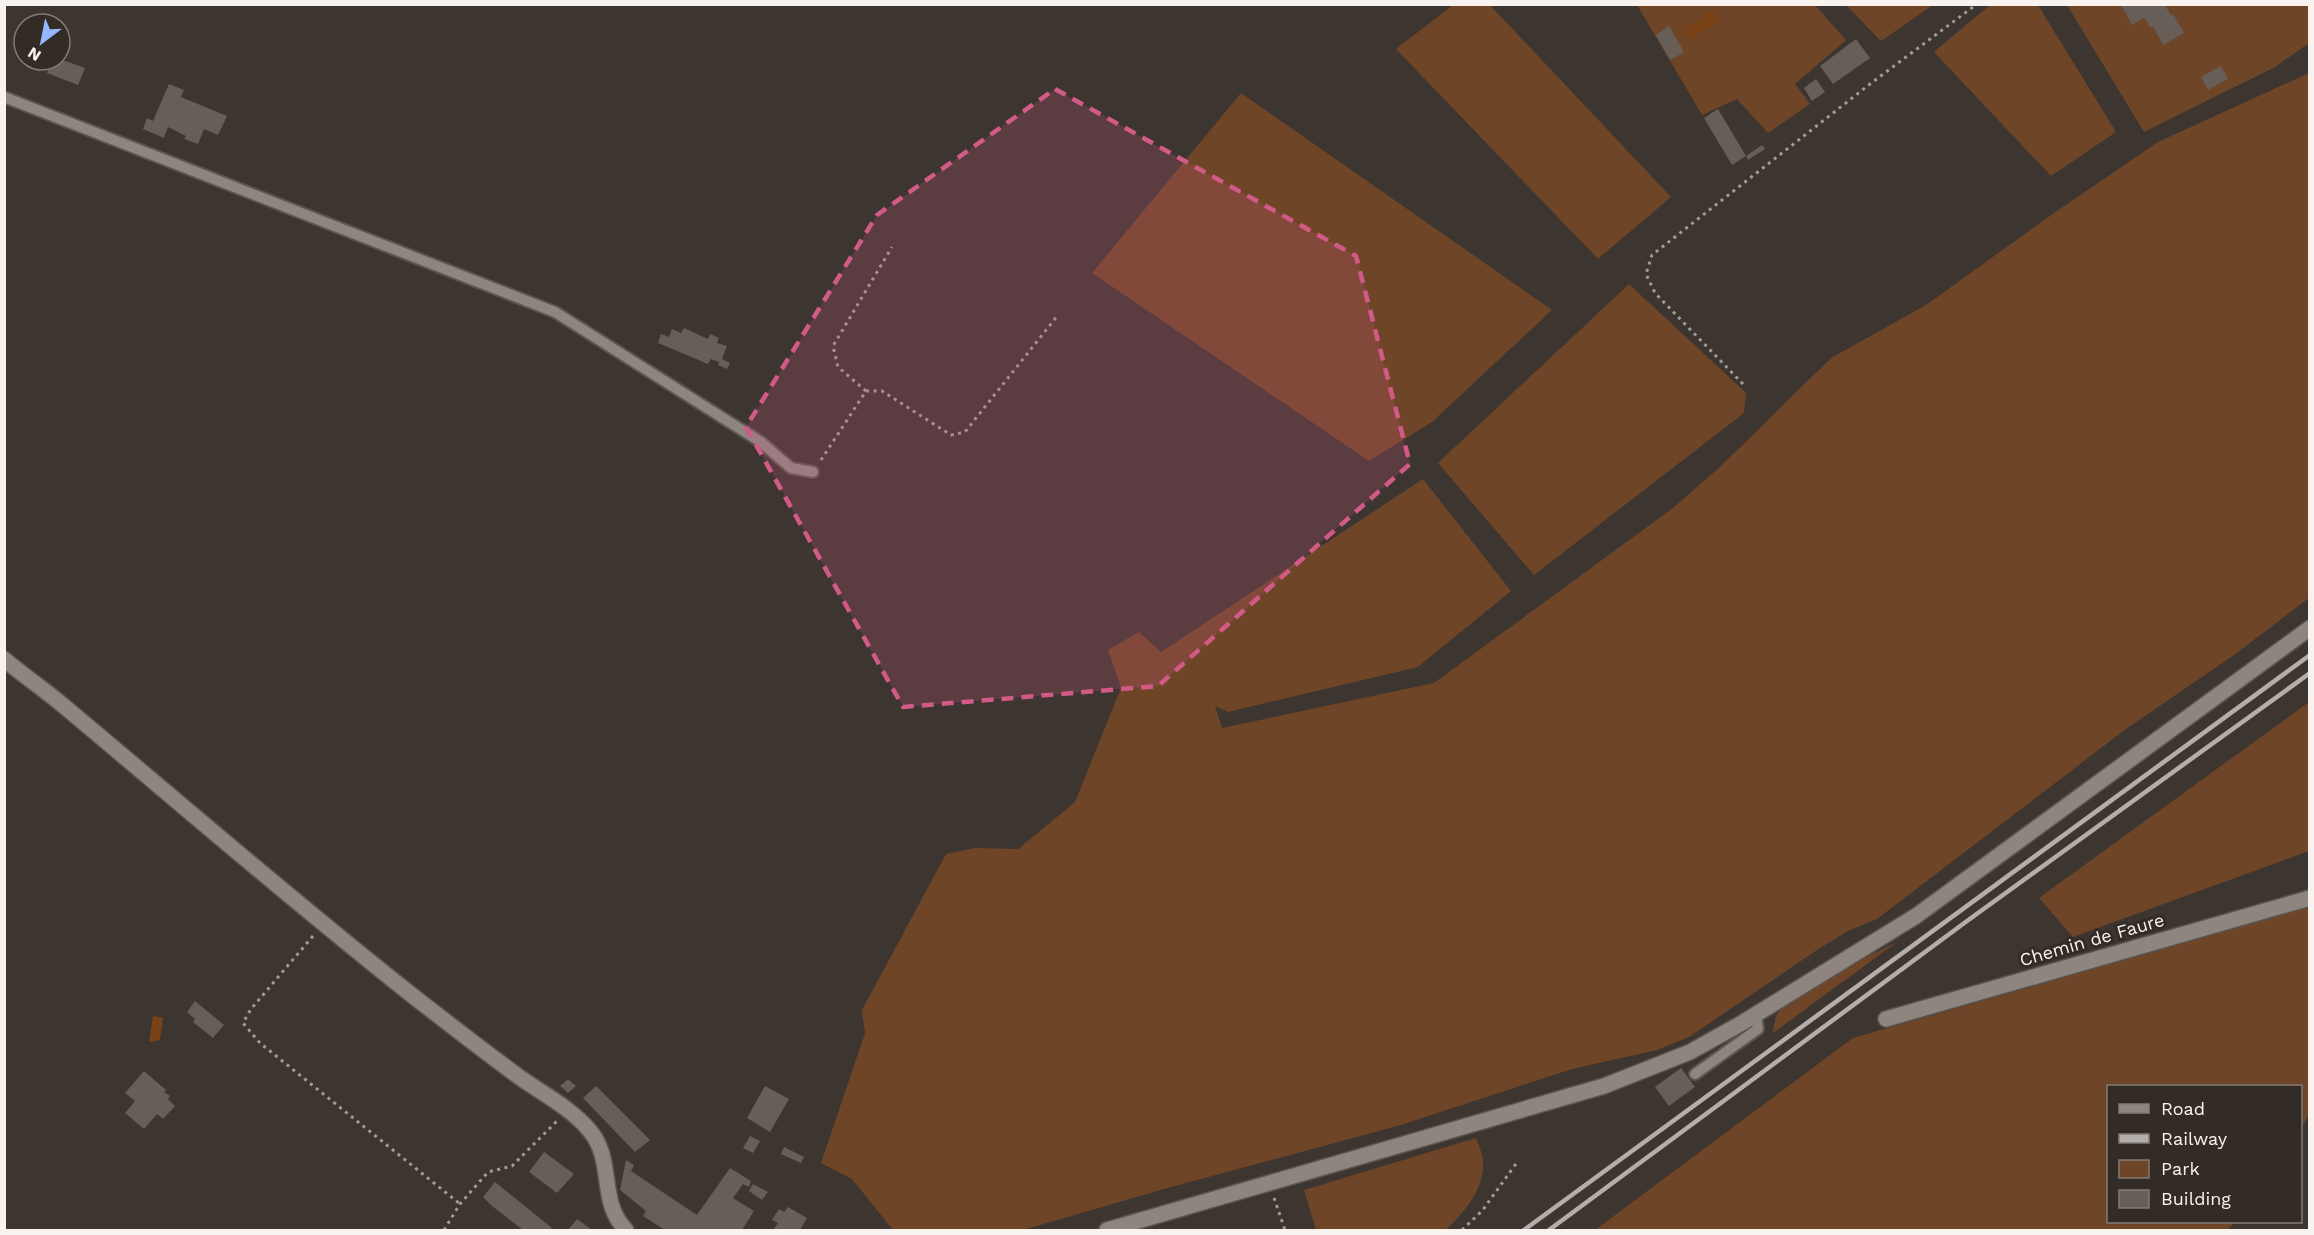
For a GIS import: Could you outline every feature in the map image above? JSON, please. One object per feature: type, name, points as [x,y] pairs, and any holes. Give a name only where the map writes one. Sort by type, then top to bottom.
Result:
[{"type":"street","points":[[1107,1230],[1604,1086],[1690,1052],[1916,916],[2310,628]]},
{"type":"street","points":[[4,659],[63,705],[324,924],[482,1050],[590,1131],[600,1148],[606,1167],[610,1203],[617,1221],[626,1230]]},
{"type":"street","name":"Chemin de Faure","points":[[1886,1019],[2310,898]]},
{"type":"lane","points":[[4,97],[555,312],[761,442],[791,468],[813,471]]},
{"type":"lane","points":[[1695,1074],[1758,1029],[1756,1014]]},
{"type":"path","points":[[1743,384],[1655,293],[1646,274],[1652,255],[1870,84],[1977,4]]},
{"type":"path","points":[[892,247],[833,346],[838,368],[866,391],[882,391],[951,435],[965,432],[1058,315]]},
{"type":"path","points":[[813,471],[866,391]]},
{"type":"path","points":[[324,924],[251,1009],[243,1023],[260,1043],[460,1204]]},
{"type":"path","points":[[444,1230],[460,1204],[488,1172],[512,1166],[566,1111]]},
{"type":"path","points":[[1462,1230],[1482,1210],[1518,1161]]},
{"type":"path","points":[[1269,1182],[1285,1230]]},
{"type":"highlighted area","points":[[1055,89],[1356,256],[1410,464],[1158,686],[903,707],[746,427],[877,215]]},
{"type":"green space","points":[[1453,5],[1490,5],[1671,197],[1598,259],[1396,49]]},
{"type":"green space","points":[[1637,5],[1815,5],[1846,40],[1795,84],[1810,104],[1768,133],[1737,99],[1702,115]]},
{"type":"green space","points":[[1846,5],[1933,5],[1881,41]]},
{"type":"green space","points":[[1990,5],[2038,5],[2116,132],[2051,176],[1934,52]]},
{"type":"green space","points":[[2067,5],[2309,5],[2309,43],[2275,67],[2144,132]]},
{"type":"green space","points":[[2309,73],[2309,598],[2234,655],[2126,729],[1877,919],[1848,931],[1820,948],[1689,1037],[1657,1050],[1572,1069],[1401,1125],[1023,1230],[893,1230],[852,1179],[821,1163],[865,1033],[862,1010],[946,854],[975,848],[1018,849],[1075,802],[1121,688],[1108,650],[1139,632],[1161,652],[1423,479],[1511,591],[1418,667],[1228,712],[1215,706],[1222,728],[1434,683],[1673,508],[1722,465],[1831,358],[1926,305],[2158,142]]},
{"type":"green space","points":[[1241,93],[1552,310],[1432,422],[1369,461],[1092,273]]},
{"type":"green space","points":[[1629,284],[1746,393],[1744,413],[1534,575],[1438,463]]},
{"type":"green space","points":[[2309,702],[2309,851],[2073,937],[2039,898]]},
{"type":"green space","points":[[2309,907],[2310,1114],[2302,1126],[2302,1085],[2107,1085],[2107,1223],[2233,1223],[2228,1230],[1595,1230],[1853,1038]]},
{"type":"green space","points":[[1897,942],[1773,1033],[1777,1015],[1798,995]]},
{"type":"green space","points":[[1476,1138],[1483,1158],[1481,1181],[1466,1208],[1446,1230],[1316,1230],[1304,1190]]},
{"type":"shaded area","points":[[1713,10],[1720,22],[1689,40],[1683,29]]},
{"type":"shaded area","points":[[153,1016],[163,1018],[160,1040],[149,1042]]},
{"type":"building","points":[[2124,4],[2164,4],[2184,33],[2163,45],[2153,26],[2150,27],[2144,18],[2132,25],[2122,6]]},
{"type":"building","points":[[1669,26],[1684,52],[1670,60],[1656,35]]},
{"type":"building","points":[[1856,39],[1870,58],[1833,84],[1820,66]]},
{"type":"building","points":[[72,63],[85,68],[78,85],[47,73],[72,72]]},
{"type":"building","points":[[2221,66],[2228,79],[2208,90],[2201,77]]},
{"type":"building","points":[[1816,79],[1825,92],[1812,101],[1804,88]]},
{"type":"building","points":[[169,84],[184,90],[181,97],[227,116],[218,135],[204,129],[198,144],[184,139],[186,136],[168,127],[164,138],[143,129],[147,118],[153,121]]},
{"type":"building","points":[[1718,109],[1746,156],[1732,165],[1704,118]]},
{"type":"building","points":[[1762,145],[1765,149],[1748,160],[1746,156]]},
{"type":"building","points":[[684,328],[708,339],[710,334],[719,338],[717,343],[727,346],[722,359],[730,363],[727,369],[718,365],[719,362],[711,359],[708,364],[658,343],[661,334],[669,337],[672,329],[681,333]]},
{"type":"building","points":[[195,1001],[224,1025],[213,1038],[193,1022],[195,1019],[187,1012]]},
{"type":"building","points":[[1681,1068],[1695,1087],[1669,1106],[1655,1087]]},
{"type":"building","points":[[144,1071],[166,1090],[164,1092],[170,1096],[168,1099],[175,1106],[163,1119],[157,1114],[144,1129],[125,1113],[135,1101],[125,1093]]},
{"type":"building","points":[[568,1079],[576,1086],[568,1093],[560,1086]]},
{"type":"building","points":[[596,1086],[650,1140],[635,1152],[583,1098]]},
{"type":"building","points":[[765,1086],[789,1099],[770,1132],[747,1118]]},
{"type":"building","points":[[750,1136],[760,1141],[753,1153],[743,1148]]},
{"type":"building","points":[[784,1147],[804,1157],[801,1163],[781,1154]]},
{"type":"building","points":[[544,1152],[574,1174],[557,1193],[529,1172]]},
{"type":"building","points":[[626,1160],[634,1165],[631,1171],[697,1215],[730,1168],[751,1181],[749,1187],[743,1184],[733,1198],[754,1211],[742,1230],[665,1230],[643,1216],[646,1211],[620,1190]]},
{"type":"building","points":[[495,1182],[552,1228],[551,1230],[523,1230],[492,1206],[483,1197]]},
{"type":"building","points":[[753,1184],[768,1192],[762,1200],[749,1191]]},
{"type":"building","points":[[788,1207],[807,1218],[800,1230],[773,1230],[778,1223],[772,1220],[779,1209],[784,1212]]},
{"type":"building","points":[[577,1219],[592,1230],[568,1230]]},
{"type":"railway","points":[[1524,1230],[2310,655]]},
{"type":"railway","points":[[1549,1230],[1967,921],[2310,673]]}]
